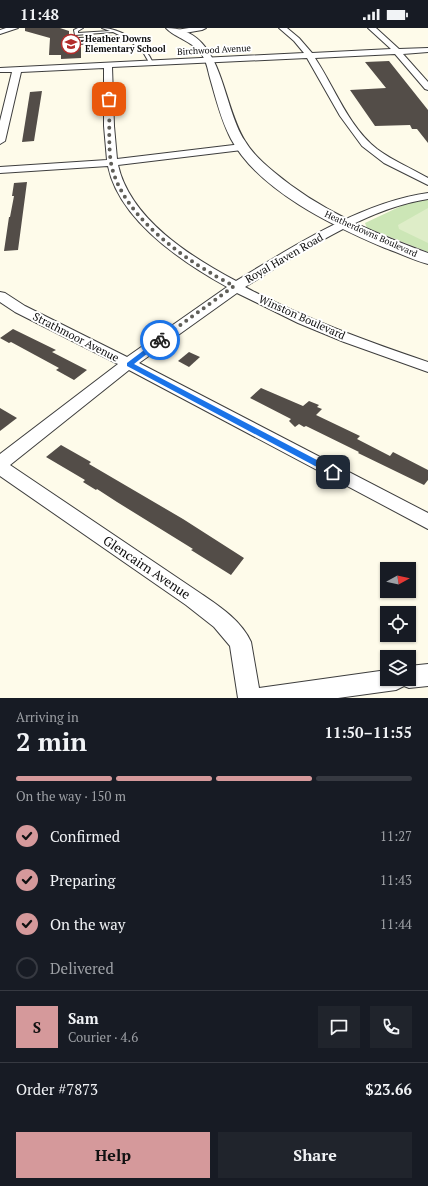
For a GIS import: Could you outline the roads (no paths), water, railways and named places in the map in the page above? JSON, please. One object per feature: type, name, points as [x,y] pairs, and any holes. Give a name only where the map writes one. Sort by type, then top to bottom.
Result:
[{"type":"street","points":[[0,32],[14,28]]},
{"type":"street","points":[[175,30],[202,28]]},
{"type":"street","points":[[283,28],[300,43],[309,55],[352,127],[366,144],[399,167],[428,182]]},
{"type":"street","points":[[372,28],[385,39],[428,87]]},
{"type":"street","name":"Heatherdowns Boulevard","points":[[175,30],[199,46],[210,60],[233,128],[242,147],[274,178],[300,198],[345,224],[394,246],[428,259]]},
{"type":"street","name":"Birchwood Avenue","points":[[0,70],[428,50]]},
{"type":"street","name":"Winston Boulevard","points":[[108,65],[112,163],[124,195],[136,212],[156,232],[192,262],[210,274],[234,286],[297,317],[352,340],[428,367]]},
{"type":"street","points":[[0,141],[17,69]]},
{"type":"street","points":[[0,170],[112,163],[242,147]]},
{"type":"street","name":"Royal Haven Road","points":[[0,463],[186,320],[234,286],[304,245],[345,224],[397,202],[428,196]]},
{"type":"street","name":"Strathmoor Avenue","points":[[0,296],[20,309],[129,364],[428,522]]},
{"type":"street","name":"Glencairn Avenue","points":[[0,467],[193,598],[222,620],[240,642],[249,698]]},
{"type":"street","points":[[416,676],[428,674]]},
{"type":"street","points":[[262,698],[380,681]]},
{"type":"lane","points":[[82,28],[76,30],[76,34],[115,32]]},
{"type":"lane","points":[[104,28],[115,32],[142,48],[150,59],[151,63]]},
{"type":"lane","points":[[124,37],[79,39],[79,42],[130,40]]},
{"type":"place","name":"Heather Downs Elementary School","points":[[71,44]]}]
